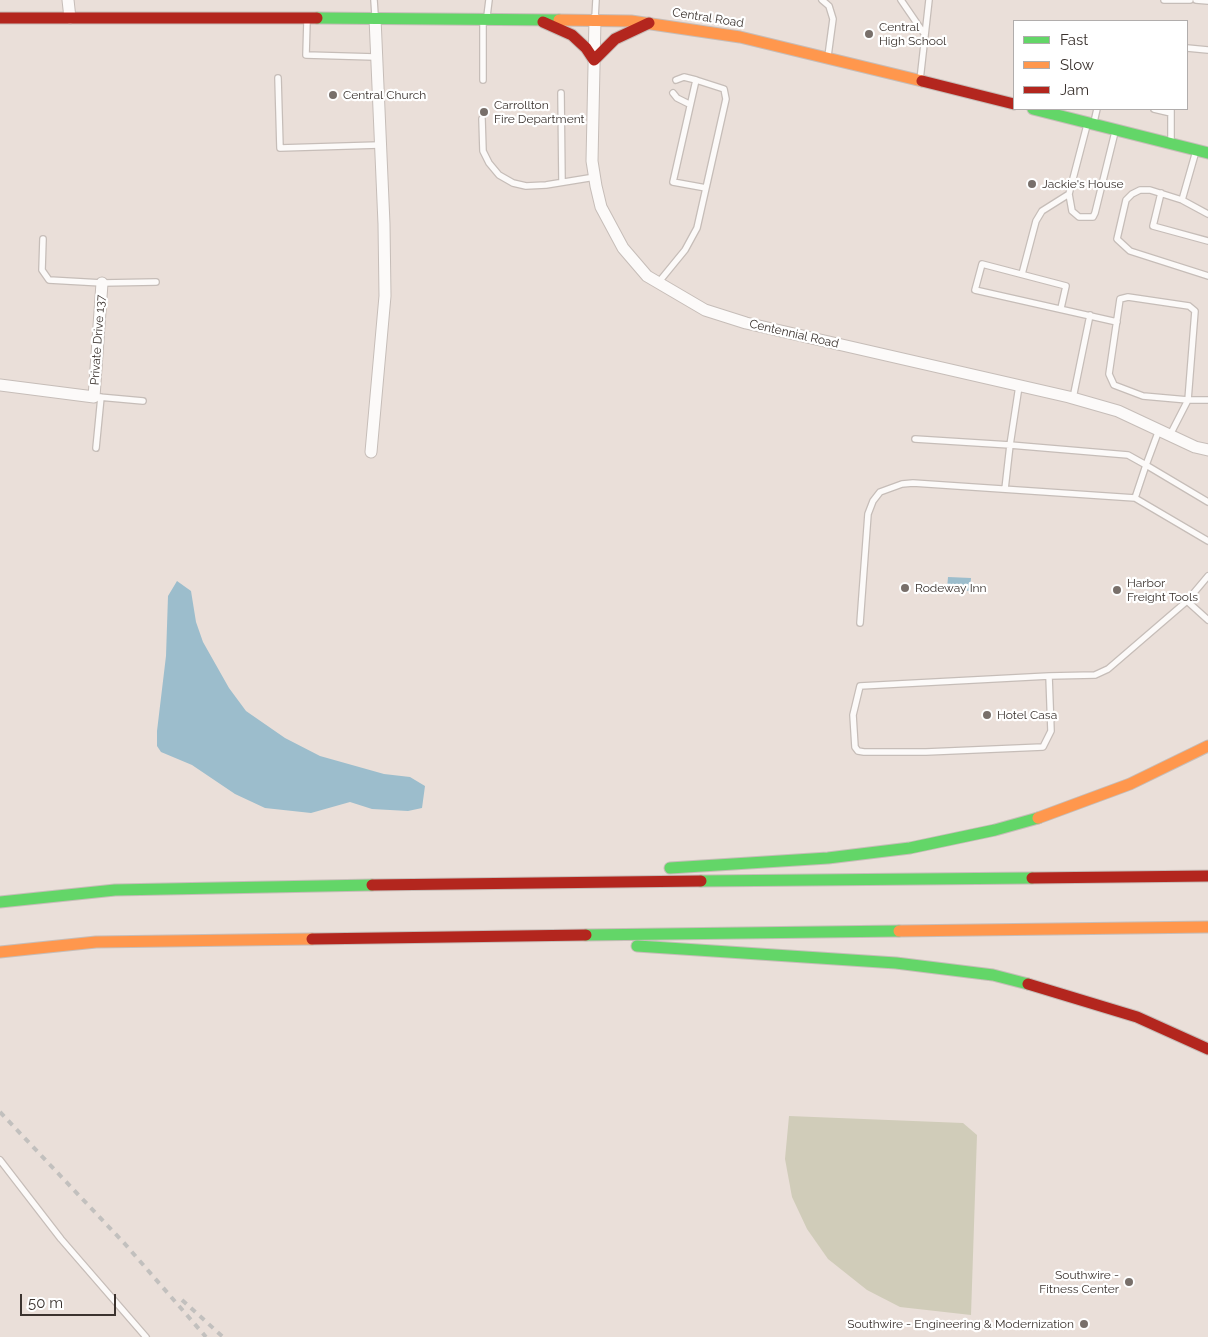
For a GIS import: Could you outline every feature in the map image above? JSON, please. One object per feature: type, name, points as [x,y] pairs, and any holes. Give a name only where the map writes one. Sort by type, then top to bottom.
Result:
[{"type":"main road","name":"Central Road","points":[[0,18],[535,18],[595,19],[649,23],[740,37],[1013,104]]},
{"type":"main road","points":[[535,18],[572,35],[586,48],[594,60],[615,39],[649,23]]},
{"type":"main road","points":[[1037,110],[1208,152]]},
{"type":"main road","points":[[653,868],[837,857],[910,848],[994,830],[1044,816],[1130,784],[1208,746]]},
{"type":"main road","points":[[436,884],[518,872],[557,871]]},
{"type":"main road","points":[[0,902],[115,890],[436,884],[1208,876]]},
{"type":"main road","points":[[0,952],[96,942],[1208,927]]},
{"type":"main road","points":[[545,936],[650,947],[896,963],[969,971],[1025,983],[1137,1017],[1208,1049]]},
{"type":"street","points":[[68,0],[70,18]]},
{"type":"street","points":[[371,452],[385,296],[384,224],[375,57],[375,18]]},
{"type":"street","name":"Centennial Road","points":[[595,19],[592,161],[595,176],[602,207],[623,248],[647,276],[705,310],[746,323],[1074,398],[1118,411],[1208,450]]},
{"type":"street","name":"Private Drive 137","points":[[97,397],[102,283]]},
{"type":"street","points":[[0,385],[97,397]]},
{"type":"lane","points":[[374,0],[375,18]]},
{"type":"lane","points":[[483,80],[485,18],[489,0]]},
{"type":"lane","points":[[595,19],[596,0]]},
{"type":"lane","points":[[822,0],[829,6],[833,20],[828,58]]},
{"type":"lane","points":[[901,0],[925,35]]},
{"type":"lane","points":[[920,81],[929,0]]},
{"type":"lane","points":[[1164,0],[1190,0]]},
{"type":"lane","points":[[1196,0],[1208,1]]},
{"type":"lane","points":[[306,18],[306,54],[375,57]]},
{"type":"lane","points":[[1188,48],[1208,50]]},
{"type":"lane","points":[[658,283],[684,250],[697,228],[726,94],[724,89],[696,80],[684,77],[676,80]]},
{"type":"lane","points":[[278,78],[280,148],[379,145]]},
{"type":"lane","points":[[696,80],[689,104],[673,182],[706,188]]},
{"type":"lane","points":[[561,93],[562,182]]},
{"type":"lane","points":[[673,93],[677,98],[689,104]]},
{"type":"lane","points":[[1096,110],[1090,123],[1069,194],[1069,204],[1072,212],[1079,217],[1093,217],[1116,130]]},
{"type":"lane","points":[[1170,143],[1171,111]]},
{"type":"lane","points":[[482,119],[483,150],[489,163],[500,175],[513,183],[526,186],[595,176]]},
{"type":"lane","points":[[1182,200],[1196,150]]},
{"type":"lane","points":[[1208,214],[1182,200],[1162,193],[1140,190],[1126,200],[1116,239],[1130,251],[1208,276]]},
{"type":"lane","points":[[1162,193],[1153,226],[1208,241]]},
{"type":"lane","points":[[1022,274],[1036,221],[1042,211],[1069,194]]},
{"type":"lane","points":[[43,239],[42,270],[49,280],[102,283],[156,282]]},
{"type":"lane","points":[[1061,308],[1066,286],[982,264],[975,290],[1117,322]]},
{"type":"lane","points":[[1135,498],[1146,465],[1188,400],[1195,311],[1189,306],[1128,297],[1120,299],[1109,374],[1114,385],[1143,396],[1188,400],[1208,400]]},
{"type":"lane","points":[[1074,398],[1090,315]]},
{"type":"lane","points":[[1005,489],[1019,386]]},
{"type":"lane","points":[[96,448],[97,397],[143,401]]},
{"type":"lane","points":[[915,439],[1128,455],[1208,502]]},
{"type":"lane","points":[[860,623],[868,514],[873,501],[880,492],[902,484],[913,483],[1135,498],[1208,541]]},
{"type":"lane","points":[[1049,676],[1051,732],[1043,747],[926,752],[864,752],[858,751],[855,746],[853,715],[860,686],[1049,676],[1095,675],[1108,669],[1187,601],[1208,576]]},
{"type":"lane","points":[[1187,601],[1208,620]]},
{"type":"lane","points":[[0,1160],[61,1238],[146,1337]]},
{"type":"shaded area","points":[[789,1116],[963,1123],[977,1135],[971,1315],[900,1307],[867,1290],[828,1259],[807,1229],[792,1197],[785,1159]]},
{"type":"water","points":[[948,577],[971,578],[970,591],[947,589]]},
{"type":"water","points":[[177,581],[191,591],[196,622],[203,642],[229,688],[246,711],[285,738],[320,756],[384,774],[410,777],[425,786],[422,808],[408,811],[372,809],[350,802],[311,813],[265,808],[235,794],[192,765],[161,752],[157,746],[157,731],[166,656],[168,596]]},
{"type":"railway","points":[[0,1112],[125,1244],[206,1337]]},
{"type":"railway","points":[[182,1300],[223,1337]]},
{"type":"traffic: fast","points":[[317,18],[559,20]]},
{"type":"traffic: fast","points":[[1037,110],[1208,153]]},
{"type":"traffic: fast","points":[[670,868],[828,858],[910,848],[995,830],[1038,818]]},
{"type":"traffic: fast","points":[[701,881],[1032,878]]},
{"type":"traffic: fast","points":[[0,902],[115,890],[372,885]]},
{"type":"traffic: fast","points":[[586,935],[899,931]]},
{"type":"traffic: fast","points":[[637,946],[896,963],[993,975],[1028,984]]},
{"type":"traffic: slow","points":[[559,20],[631,21],[740,37],[922,81]]},
{"type":"traffic: slow","points":[[1038,818],[1130,784],[1208,746]]},
{"type":"traffic: slow","points":[[899,931],[1208,927]]},
{"type":"traffic: slow","points":[[0,952],[96,942],[312,939]]},
{"type":"traffic: jam","points":[[0,18],[317,18]]},
{"type":"traffic: jam","points":[[543,22],[572,35],[586,48],[594,60],[615,39],[649,23]]},
{"type":"traffic: jam","points":[[922,81],[1013,104]]},
{"type":"traffic: jam","points":[[1032,878],[1208,876]]},
{"type":"traffic: jam","points":[[372,885],[701,881]]},
{"type":"traffic: jam","points":[[312,939],[586,935]]},
{"type":"traffic: jam","points":[[1028,984],[1137,1017],[1208,1049]]},
{"type":"place","name":"Central High School","points":[[869,34]]},
{"type":"place","name":"Central Church","points":[[333,95]]},
{"type":"place","name":"Carrollton Fire Department","points":[[484,112]]},
{"type":"place","name":"Jackie's House","points":[[1032,184]]},
{"type":"place","name":"Rodeway Inn","points":[[905,588]]},
{"type":"place","name":"Harbor Freight Tools","points":[[1117,590]]},
{"type":"place","name":"Hotel Casa","points":[[987,715]]},
{"type":"place","name":"Southwire - Fitness Center","points":[[1129,1282]]},
{"type":"place","name":"Southwire - Engineering & Modernization","points":[[1084,1324]]}]
